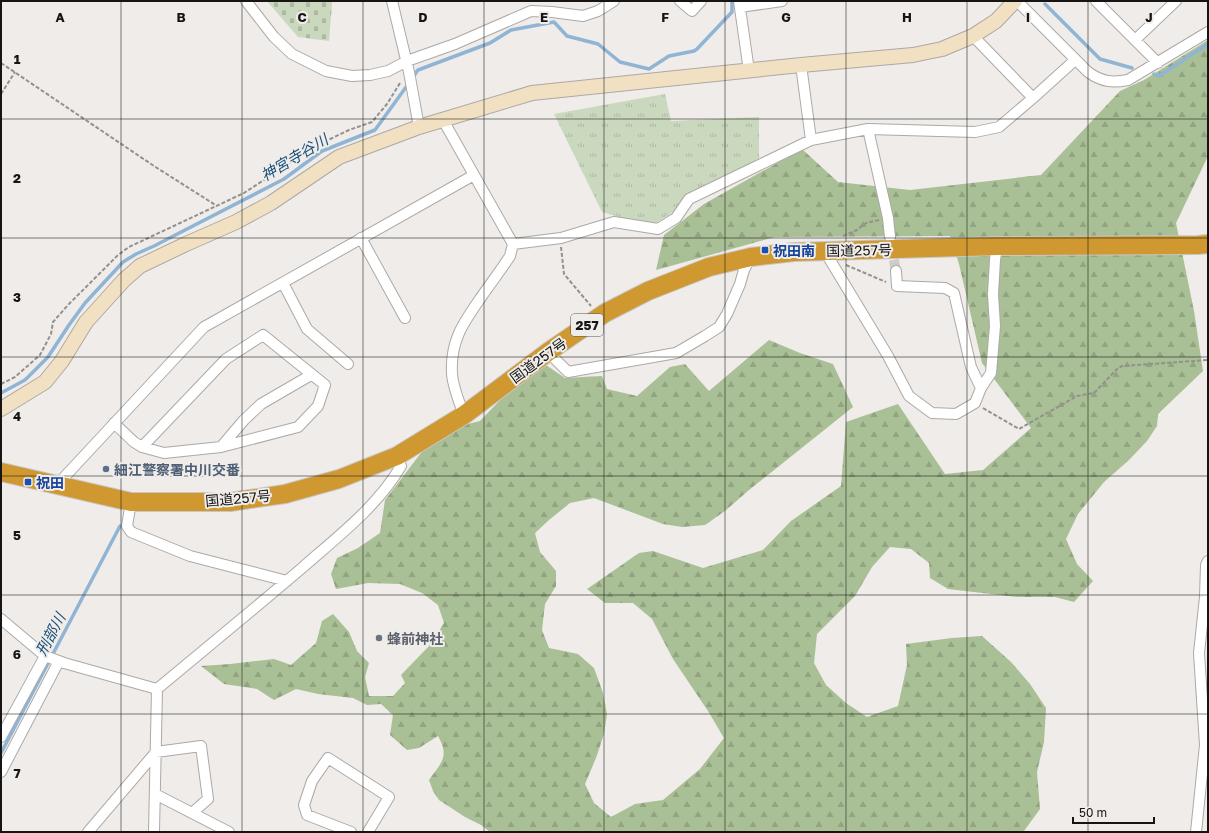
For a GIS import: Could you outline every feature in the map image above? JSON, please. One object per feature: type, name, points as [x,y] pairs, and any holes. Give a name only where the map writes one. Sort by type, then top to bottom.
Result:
[{"type":"highway","name":"国道257号","points":[[1,472],[130,502],[230,502],[285,494],[339,479],[397,456],[464,414],[548,352],[605,313],[648,291],[709,267],[751,257],[794,252],[826,254],[997,246],[1208,244]]},
{"type":"street","points":[[246,1],[274,37],[292,54],[326,71],[352,76],[370,75],[408,67],[455,44],[531,11],[583,16],[598,11],[614,1]]},
{"type":"street","points":[[392,1],[413,89],[419,127]]},
{"type":"street","points":[[680,1],[692,11],[701,1]]},
{"type":"street","points":[[749,71],[740,4],[782,1]]},
{"type":"street","points":[[1,409],[45,382],[62,361],[86,322],[124,280],[140,266],[236,222],[271,203],[339,157],[419,127],[532,94],[801,65],[913,55],[942,48],[973,36],[996,21],[1016,1],[1075,60],[1096,77],[1114,82],[1128,80],[1208,32]]},
{"type":"street","points":[[1096,1],[1158,63]]},
{"type":"street","points":[[1135,40],[1176,1]]},
{"type":"street","points":[[973,36],[1033,98]]},
{"type":"street","points":[[513,244],[561,238],[614,222],[658,229],[676,218],[689,199],[811,140],[868,129],[975,132],[1000,127],[1075,60]]},
{"type":"street","points":[[801,65],[811,140]]},
{"type":"street","points":[[443,120],[513,244],[510,256],[462,324],[456,339],[452,357],[452,375],[458,399],[464,414]]},
{"type":"street","points":[[868,129],[888,218],[890,237]]},
{"type":"street","points":[[56,486],[204,327],[474,175]]},
{"type":"street","points":[[361,238],[405,318]]},
{"type":"street","points":[[826,254],[888,356],[908,396],[932,413],[956,414],[975,403],[981,388],[991,374],[995,326],[993,294],[997,246]]},
{"type":"street","points":[[548,352],[568,372],[676,353],[719,327],[727,314],[740,284],[744,270],[751,257]]},
{"type":"street","points":[[896,271],[897,286],[945,288],[954,293],[971,367],[981,388]]},
{"type":"street","points":[[283,283],[306,329],[348,364]]},
{"type":"street","points":[[114,424],[134,442],[142,447],[164,453],[221,447],[298,426],[318,406],[325,385],[263,335],[226,359],[142,447]]},
{"type":"street","points":[[221,447],[244,420],[261,404],[311,375]]},
{"type":"street","points":[[154,832],[157,689],[287,581],[349,527],[391,483],[401,466],[397,456]]},
{"type":"street","points":[[130,502],[127,526],[131,532],[190,556],[287,581]]},
{"type":"street","points":[[1196,832],[1204,790],[1205,745],[1199,653],[1205,597],[1206,565],[1208,562]]},
{"type":"street","points":[[1,619],[51,658],[157,689]]},
{"type":"street","points":[[1199,653],[1208,642]]},
{"type":"street","points":[[1,736],[51,658]]},
{"type":"street","points":[[1,772],[51,658]]},
{"type":"street","points":[[88,832],[156,752],[201,746],[208,798],[192,813]]},
{"type":"street","points":[[351,832],[307,815],[304,805],[312,780],[328,758],[389,797],[368,832]]},
{"type":"street","points":[[155,794],[229,832]]},
{"type":"path","points":[[1,63],[154,166],[217,206]]},
{"type":"path","points":[[1,384],[15,377],[40,355],[51,334],[53,322],[118,255],[129,247],[143,240],[244,193],[326,141],[372,122],[387,104],[400,84],[408,67]]},
{"type":"path","points":[[1,94],[15,72]]},
{"type":"path","points":[[838,238],[857,230],[866,223],[888,218]]},
{"type":"path","points":[[561,238],[564,274],[590,305],[605,313]]},
{"type":"path","points":[[826,254],[897,286]]},
{"type":"path","points":[[975,403],[1019,429],[1077,396],[1094,393],[1118,368],[1122,366],[1208,360]]},
{"type":"green space","points":[[267,1],[331,1],[329,41],[298,37]]},
{"type":"green space","points":[[1208,40],[1208,156],[1176,223],[1194,311],[1203,371],[1158,414],[1157,426],[1147,441],[1129,460],[1104,482],[1078,514],[1066,539],[1077,564],[1093,581],[1074,602],[1055,597],[1017,597],[948,589],[930,578],[929,563],[911,549],[890,547],[872,567],[855,596],[817,634],[814,663],[826,685],[846,703],[867,717],[898,706],[907,665],[906,644],[982,636],[1011,662],[1030,684],[1046,708],[1044,742],[1037,772],[1040,809],[1024,831],[1033,832],[490,832],[439,800],[433,791],[429,780],[440,764],[444,755],[442,743],[438,736],[419,748],[407,750],[390,735],[393,715],[381,704],[367,705],[353,698],[318,694],[296,689],[274,700],[257,689],[224,684],[201,666],[274,659],[291,665],[316,643],[322,621],[333,614],[349,632],[357,651],[369,663],[365,677],[369,696],[393,696],[405,683],[401,675],[430,645],[444,623],[438,605],[422,593],[400,584],[368,583],[336,589],[331,574],[337,558],[358,548],[380,533],[385,500],[424,449],[452,428],[480,421],[505,395],[546,365],[565,378],[602,376],[607,389],[637,396],[670,367],[685,364],[709,391],[769,340],[800,353],[833,364],[853,407],[725,511],[705,525],[682,527],[663,524],[594,498],[570,503],[535,533],[540,552],[556,571],[556,586],[545,604],[542,630],[549,648],[578,654],[594,668],[603,693],[607,714],[604,734],[585,784],[594,803],[611,817],[635,804],[663,800],[700,769],[724,738],[708,711],[673,659],[652,619],[633,603],[605,603],[587,589],[639,553],[653,551],[703,568],[763,550],[791,521],[841,486],[846,422],[898,404],[945,474],[983,470],[1031,428],[982,363],[959,264],[950,236],[775,237],[656,270],[664,235],[704,204],[802,149],[838,182],[910,190],[1041,175],[1120,91],[1144,80]]},
{"type":"green space","points":[[665,94],[671,121],[759,117],[759,158],[656,223],[639,223],[602,212],[554,114]]},
{"type":"waterway","name":"神宮寺谷川","points":[[413,77],[418,70],[490,43],[511,30],[554,22],[567,36],[598,44],[620,62],[649,69],[669,56],[694,51],[697,49],[732,12],[732,1]]},
{"type":"waterway","name":"神宮寺谷川","points":[[1045,4],[1100,59],[1132,68]]},
{"type":"waterway","name":"神宮寺谷川","points":[[1154,74],[1159,76],[1208,44]]},
{"type":"waterway","name":"神宮寺谷川","points":[[1,393],[25,380],[48,357],[85,303],[123,262],[284,179],[322,151],[375,130],[409,83]]},
{"type":"waterway","name":"刑部川","points":[[1,753],[120,526]]},
{"type":"tunnel","points":[[891,245],[896,271]]},
{"type":"place","name":"祝田南","points":[[765,250]]},
{"type":"place","name":"細江警察署中川交番","points":[[106,469]]},
{"type":"place","name":"祝田","points":[[28,482]]},
{"type":"place","name":"蜂前神社","points":[[379,638]]}]
